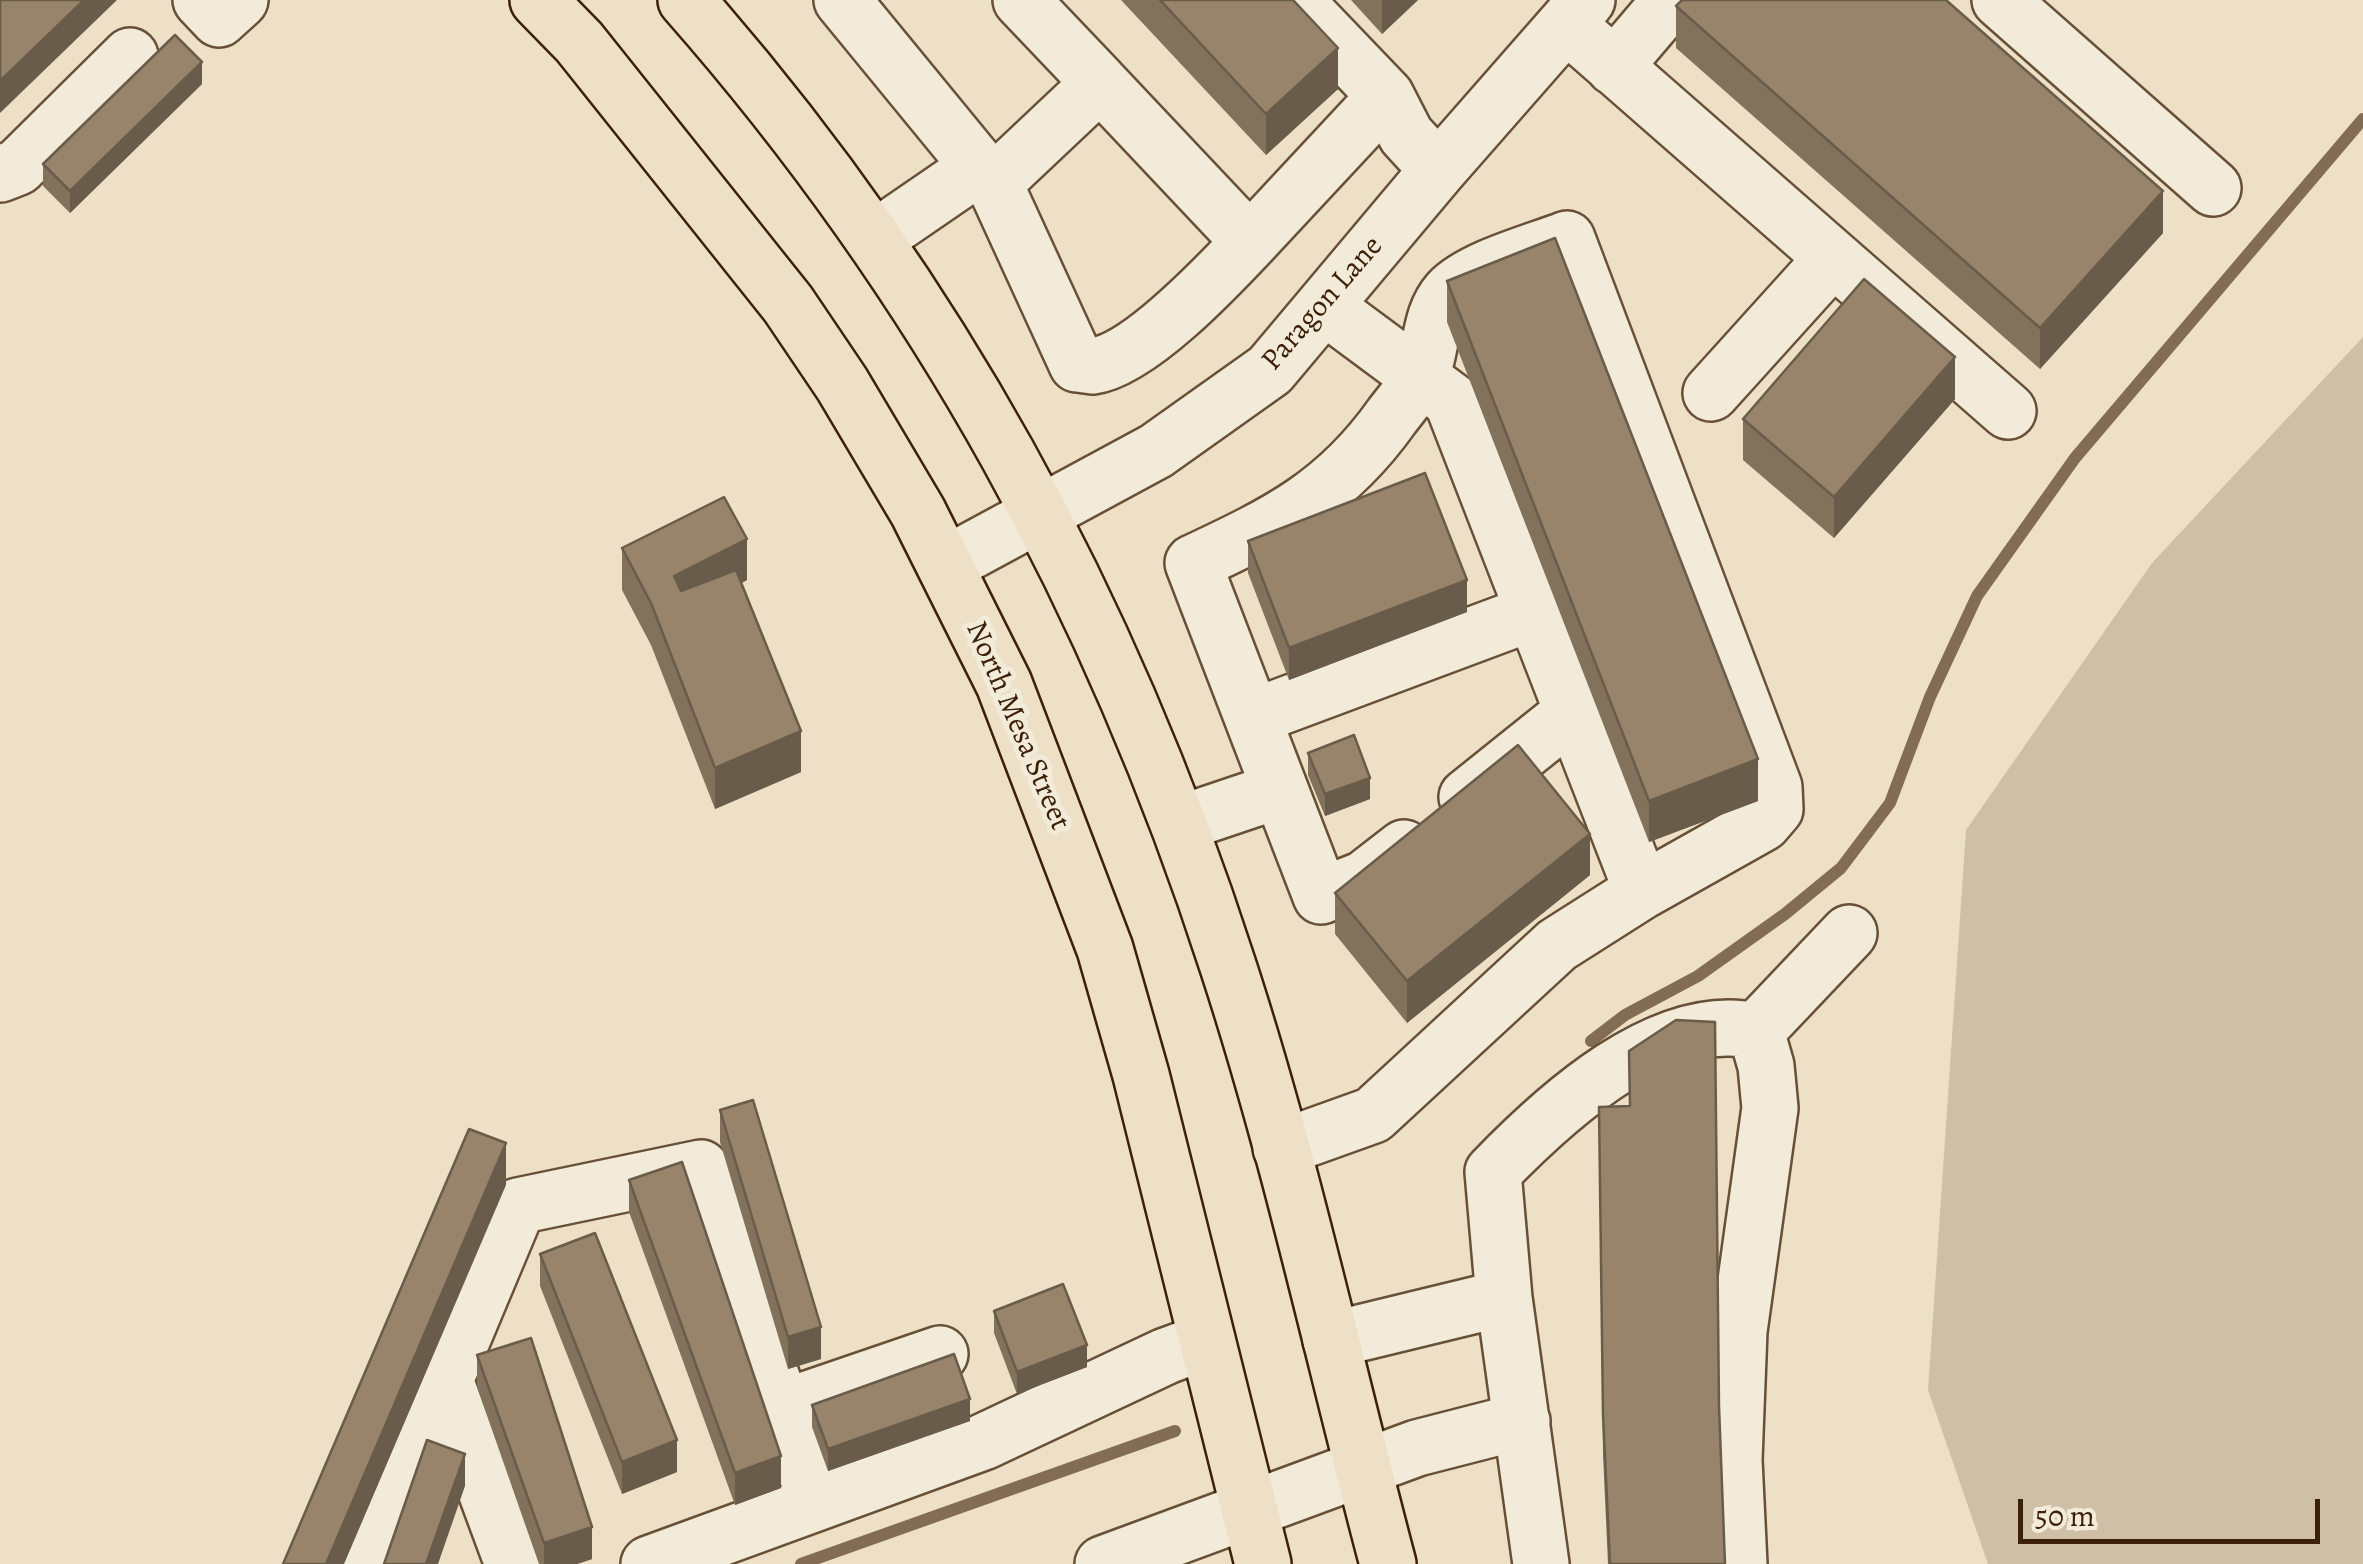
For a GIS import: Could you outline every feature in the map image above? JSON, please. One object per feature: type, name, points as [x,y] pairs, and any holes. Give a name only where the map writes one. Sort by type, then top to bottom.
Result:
[{"type":"main road","name":"North Mesa Street","points":[[538,0],[578,42],[788,304],[852,400],[946,566],[1004,684],[1105,949],[1141,1075],[1263,1564]]},
{"type":"main road","points":[[686,0],[758,81],[874,239],[983,408],[1070,570],[1134,710],[1229,968],[1281,1148],[1388,1564]]},
{"type":"street","points":[[201,0],[219,19],[240,0]]},
{"type":"street","points":[[842,0],[986,175],[1078,364],[1092,366],[1127,352],[1173,317],[1250,242],[1386,96]]},
{"type":"street","points":[[1021,0],[1250,242]]},
{"type":"street","points":[[1294,0],[1386,96],[1406,135],[1438,170]]},
{"type":"street","points":[[1614,66],[1671,0]]},
{"type":"street","points":[[2000,0],[2212,188]]},
{"type":"street","points":[[1574,9],[1614,66],[2008,411]]},
{"type":"street","name":"Paragon Lane","points":[[946,566],[1156,451],[1270,370],[1574,9]]},
{"type":"street","points":[[0,174],[18,167],[130,56]]},
{"type":"street","points":[[874,239],[986,175],[1100,83]]},
{"type":"street","points":[[1281,1148],[1372,1115],[1557,945],[1642,891],[1763,823],[1775,809],[1774,787],[1567,239],[1467,279],[1448,294],[1430,330],[1420,376],[1374,442],[1326,490],[1268,528],[1193,563],[1321,896],[1364,880],[1573,712]]},
{"type":"street","points":[[1711,393],[1833,258]]},
{"type":"street","points":[[1324,306],[1452,401],[1642,891]]},
{"type":"street","points":[[1252,718],[1534,612]]},
{"type":"street","points":[[1178,824],[1280,790]]},
{"type":"street","points":[[1756,1032],[1849,933]]},
{"type":"street","points":[[1541,1564],[1504,1298],[1493,1172],[1536,1127],[1604,1072],[1688,1034],[1738,1027],[1756,1032]]},
{"type":"street","points":[[1739,1564],[1734,1460],[1739,1331],[1770,1108],[1766,1066],[1756,1032]]},
{"type":"street","points":[[368,1564],[518,1206],[701,1168],[802,1467]]},
{"type":"street","points":[[1331,1340],[1504,1298]]},
{"type":"street","points":[[649,1564],[983,1442],[1166,1356],[1207,1341]]},
{"type":"street","points":[[782,1408],[940,1354]]},
{"type":"street","points":[[445,1380],[513,1564]]},
{"type":"street","points":[[1103,1564],[1417,1448],[1522,1421]]},
{"type":"shaded area","points":[[2363,337],[2363,1564],[1988,1564],[1928,1390],[1966,830],[2152,563]]},
{"type":"building","points":[[0,0],[84,0],[0,81]]},
{"type":"building","points":[[1160,0],[1293,0],[1338,48],[1266,114]]},
{"type":"building","points":[[1682,0],[1946,0],[2163,191],[2040,328],[1676,6]]},
{"type":"building","points":[[175,35],[202,62],[70,191],[43,164]]},
{"type":"building","points":[[1555,238],[1758,759],[1649,801],[1447,281]]},
{"type":"building","points":[[1864,279],[1955,357],[1834,497],[1743,419]]},
{"type":"building","points":[[1425,473],[1467,580],[1289,648],[1248,541]]},
{"type":"building","points":[[724,497],[747,539],[674,576],[681,591],[736,570],[801,731],[715,768],[651,603],[622,548]]},
{"type":"building","points":[[1354,735],[1370,778],[1325,794],[1308,753]]},
{"type":"building","points":[[1518,745],[1590,834],[1407,981],[1335,893]]},
{"type":"building","points":[[1676,1020],[1715,1022],[1719,1406],[1725,1564],[1610,1564],[1603,1414],[1599,1107],[1630,1106],[1629,1051]]},
{"type":"building","points":[[753,1100],[821,1327],[788,1337],[720,1110]]},
{"type":"building","points":[[469,1129],[506,1143],[326,1564],[283,1564]]},
{"type":"building","points":[[682,1162],[781,1456],[735,1473],[629,1180]]},
{"type":"building","points":[[595,1233],[677,1440],[622,1462],[540,1254]]},
{"type":"building","points":[[1063,1284],[1087,1345],[1017,1372],[994,1311]]},
{"type":"building","points":[[531,1338],[592,1527],[544,1543],[477,1355]]},
{"type":"building","points":[[954,1354],[970,1399],[828,1449],[812,1405]]},
{"type":"building","points":[[427,1440],[465,1454],[426,1564],[384,1564]]},
{"type":"waterway","points":[[1591,1041],[1625,1015],[1698,976],[1841,868],[1890,803],[1930,697],[1977,596],[2075,458],[2363,119]]},
{"type":"waterway","points":[[801,1564],[1175,1431]]}]
